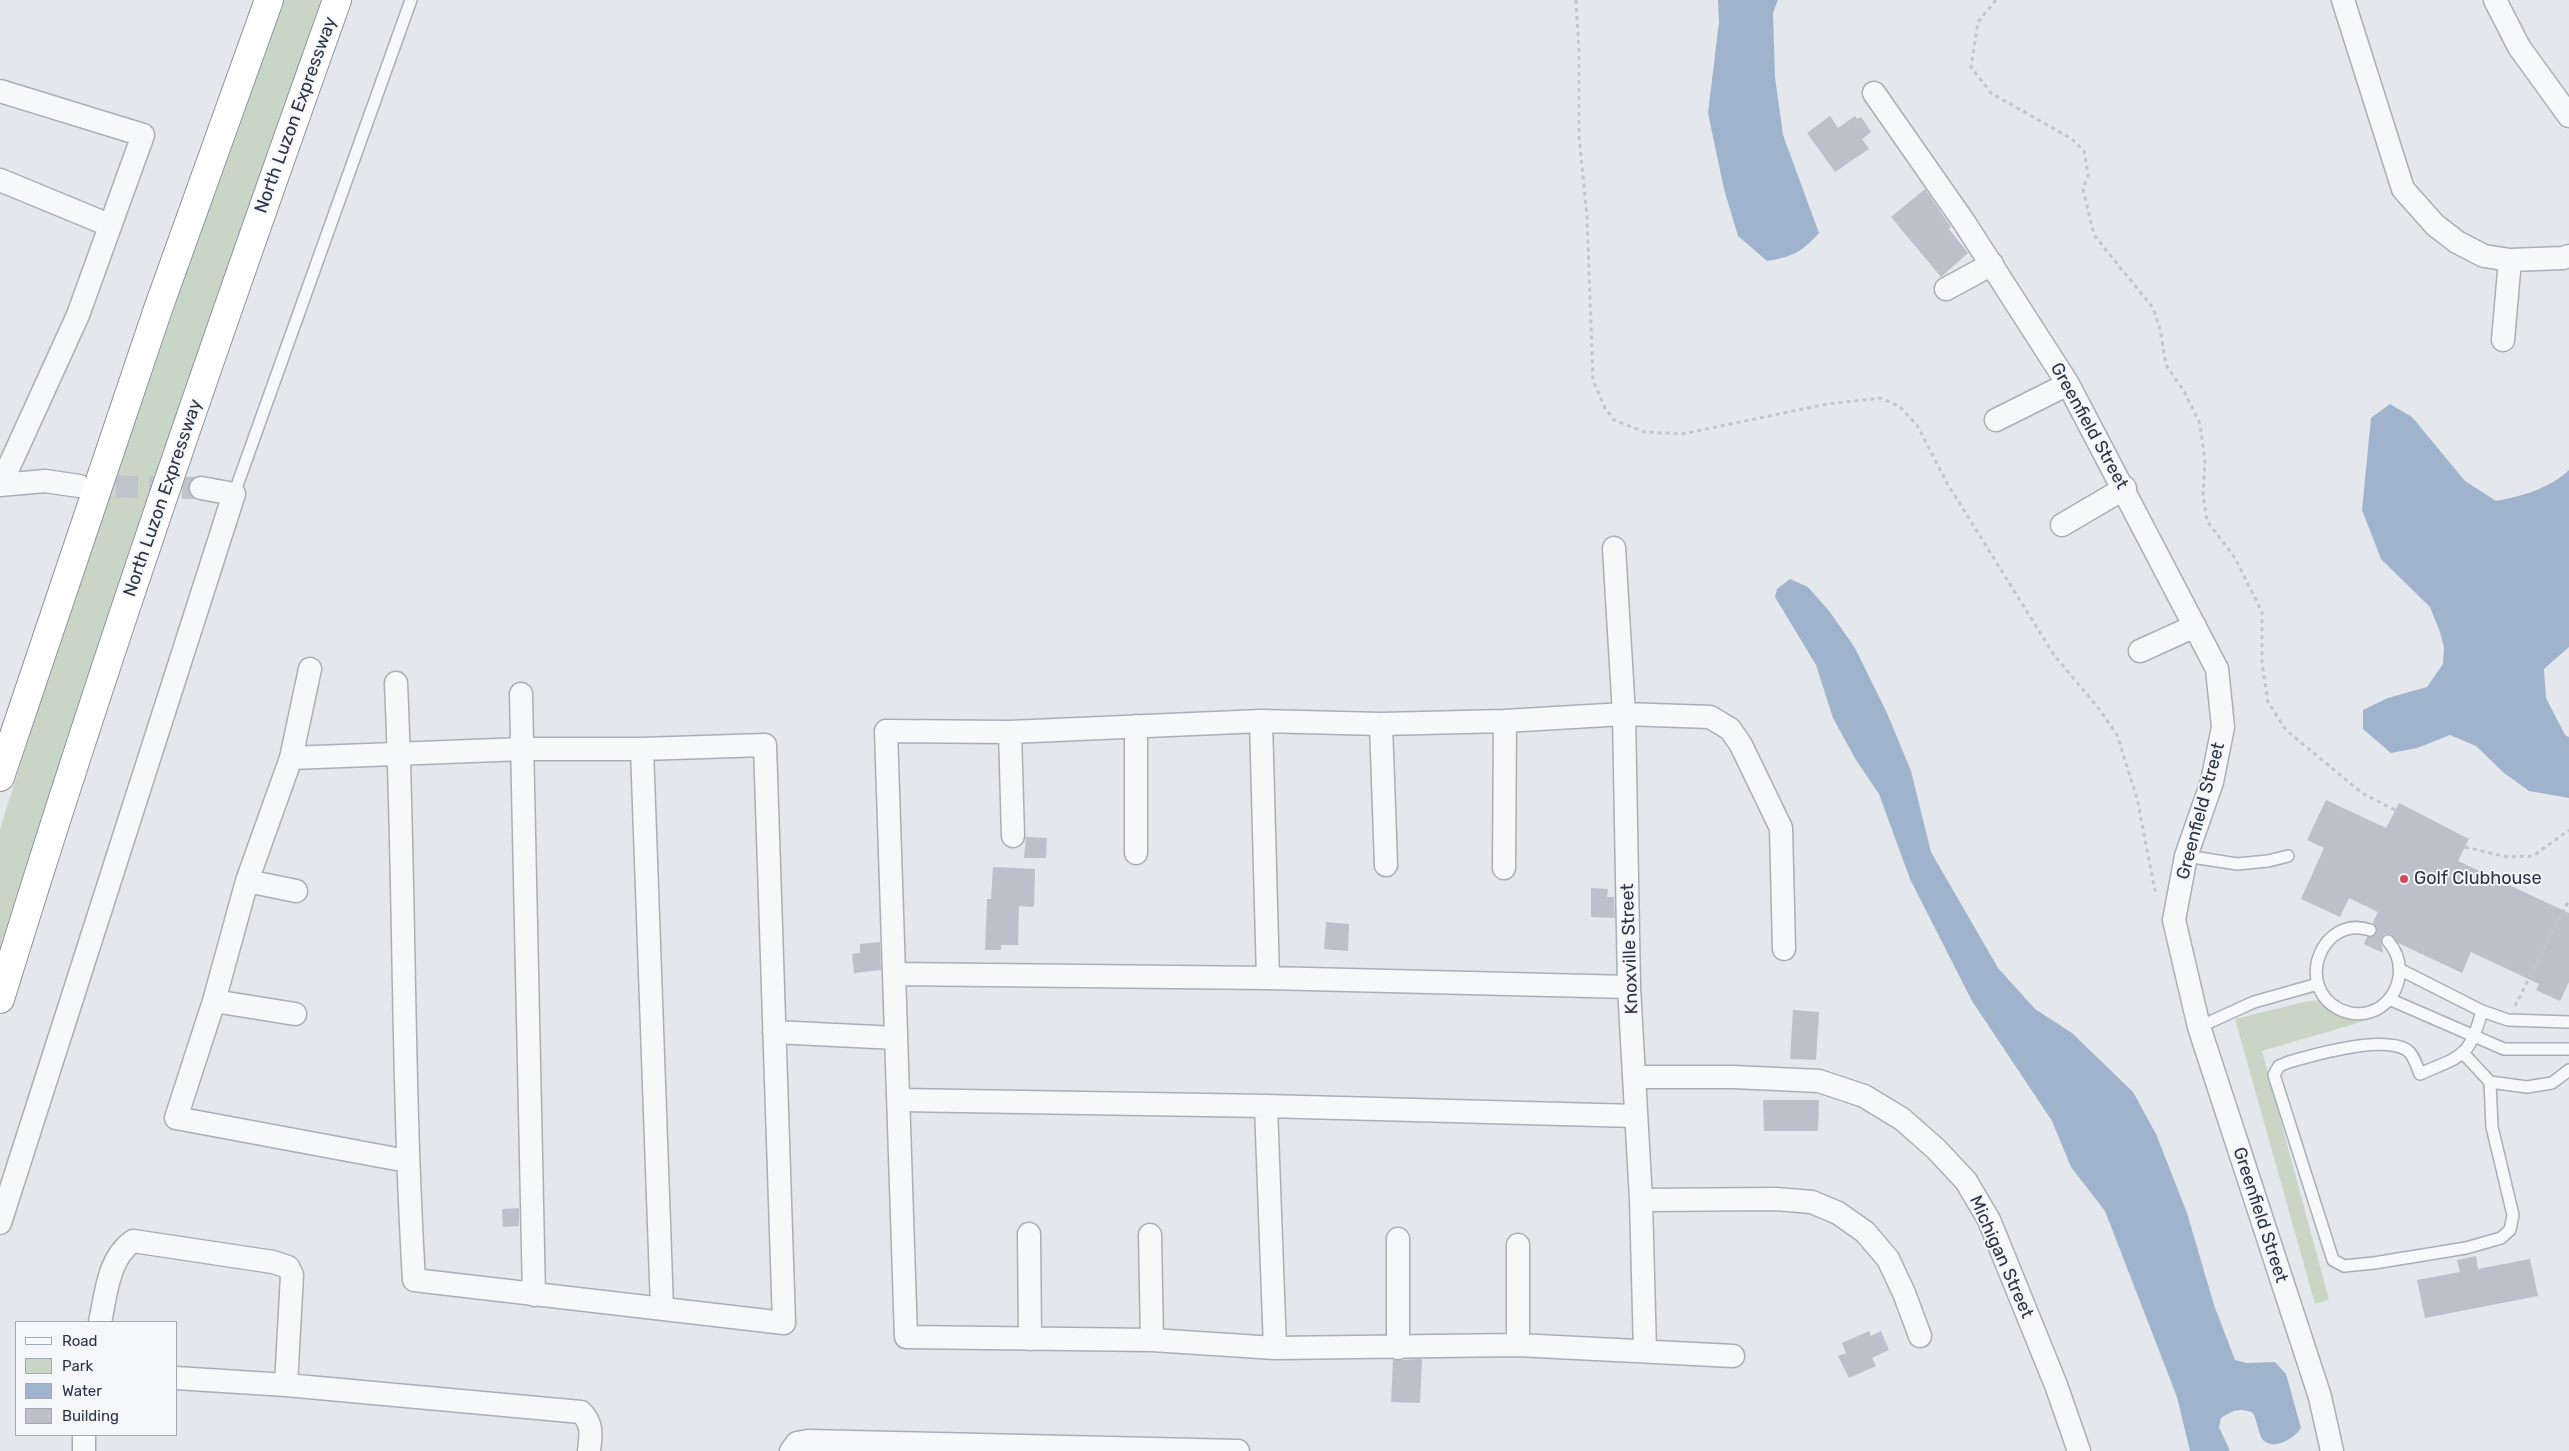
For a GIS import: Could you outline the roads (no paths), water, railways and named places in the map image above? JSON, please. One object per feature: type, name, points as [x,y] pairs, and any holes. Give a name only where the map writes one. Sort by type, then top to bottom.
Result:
[{"type":"highway","points":[[0,777],[145,346],[268,0]]},
{"type":"highway","name":"North Luzon Expressway","points":[[0,999],[81,738],[219,330],[336,0]]},
{"type":"street","points":[[2343,0],[2403,189],[2435,225],[2457,242],[2484,256],[2510,260],[2564,258],[2569,256]]},
{"type":"street","points":[[2495,0],[2519,47],[2569,116]]},
{"type":"street","points":[[0,91],[143,136],[109,225],[78,315],[1,484],[45,481],[79,486]]},
{"type":"street","name":"Greenfield Street","points":[[1874,93],[1992,264],[2068,384],[2217,668],[2223,727],[2212,782],[2186,856],[2174,920],[2199,1026],[2320,1396],[2332,1451]]},
{"type":"street","points":[[0,180],[109,225]]},
{"type":"street","points":[[2503,340],[2510,260]]},
{"type":"street","points":[[1946,289],[1992,264]]},
{"type":"street","points":[[1996,420],[2068,384]]},
{"type":"street","points":[[0,1223],[234,494],[201,488]]},
{"type":"street","points":[[2062,525],[2124,488]]},
{"type":"street","name":"Knoxville Street","points":[[1614,548],[1624,714],[1630,987],[1636,1077],[1645,1351]]},
{"type":"street","points":[[2140,651],[2195,626]]},
{"type":"street","points":[[310,669],[291,758],[247,881],[214,1001],[176,1118],[407,1161]]},
{"type":"street","points":[[291,758],[399,755],[523,749],[642,749],[765,745],[784,1323],[414,1280],[407,1161],[399,755],[396,683]]},
{"type":"street","points":[[521,694],[534,1295]]},
{"type":"street","points":[[1733,1356],[1518,1346],[1275,1348],[1152,1340],[906,1337],[900,1100],[896,1038],[886,731],[1010,732],[1261,721],[1382,724],[1505,721],[1624,714],[1710,717],[1730,729],[1763,788],[1781,828],[1784,949]]},
{"type":"street","points":[[1261,721],[1268,978]]},
{"type":"street","points":[[1504,868],[1505,721]]},
{"type":"street","points":[[1382,724],[1386,865]]},
{"type":"street","points":[[1136,726],[1136,853]]},
{"type":"street","points":[[1010,732],[1012,836]]},
{"type":"street","points":[[642,749],[662,1308]]},
{"type":"street","points":[[247,881],[296,891]]},
{"type":"street","points":[[895,974],[1268,978],[1630,987]]},
{"type":"street","points":[[214,1001],[295,1014]]},
{"type":"street","points":[[774,1032],[896,1038]]},
{"type":"street","name":"Michigan Street","points":[[1636,1077],[1734,1077],[1819,1081],[1864,1096],[1902,1119],[1936,1149],[1966,1181],[1989,1220],[2056,1385],[2078,1451]]},
{"type":"street","points":[[900,1100],[1266,1106],[1636,1116]]},
{"type":"street","points":[[1266,1106],[1275,1348]]},
{"type":"street","points":[[1641,1200],[1776,1198],[1812,1202],[1838,1213],[1866,1232],[1888,1259],[1904,1293],[1920,1336]]},
{"type":"street","points":[[1029,1234],[1030,1338]]},
{"type":"street","points":[[1150,1235],[1152,1340]]},
{"type":"street","points":[[1398,1239],[1398,1348]]},
{"type":"street","points":[[100,1321],[115,1260],[124,1247],[133,1241],[273,1262],[288,1267],[292,1275],[286,1384]]},
{"type":"street","points":[[1518,1245],[1518,1346]]},
{"type":"street","points":[[178,1378],[286,1384],[581,1412],[587,1418],[592,1429],[589,1451]]},
{"type":"street","points":[[84,1436],[84,1451]]},
{"type":"street","points":[[791,1451],[797,1443],[808,1441],[1238,1451]]},
{"type":"lane","points":[[234,494],[411,0]]},
{"type":"lane","points":[[2186,856],[2237,864],[2268,861],[2288,856]]},
{"type":"lane","points":[[2370,930],[2356,927],[2345,929],[2326,941],[2316,962],[2318,984],[2330,1002],[2349,1012],[2371,1011],[2389,1000],[2400,981],[2401,970],[2395,948],[2388,941]]},
{"type":"lane","points":[[2401,970],[2482,1011],[2508,1020],[2569,1022]]},
{"type":"lane","points":[[2199,1026],[2254,1002],[2318,984]]},
{"type":"lane","points":[[2389,1000],[2504,1049],[2569,1049]]},
{"type":"lane","points":[[2482,1011],[2475,1037],[2464,1054],[2420,1074],[2409,1052],[2398,1046],[2355,1046],[2310,1056],[2279,1066],[2274,1075],[2333,1260],[2344,1266],[2425,1256],[2466,1248],[2501,1238],[2510,1230],[2513,1215],[2492,1127],[2490,1082]]},
{"type":"lane","points":[[2464,1054],[2490,1082],[2527,1087],[2552,1083],[2569,1070]]},
{"type":"water","points":[[1718,0],[1778,0],[1773,13],[1775,77],[1783,135],[1819,233],[1796,253],[1767,261],[1738,236],[1724,189],[1708,113],[1719,22]]},
{"type":"water","points":[[2390,404],[2412,417],[2465,481],[2496,501],[2516,497],[2544,487],[2569,470],[2569,647],[2544,669],[2546,698],[2565,735],[2569,737],[2569,798],[2529,791],[2504,773],[2476,746],[2450,735],[2417,748],[2391,753],[2363,729],[2363,710],[2388,698],[2427,687],[2443,664],[2444,647],[2430,607],[2381,559],[2362,510],[2371,418]]},
{"type":"water","points":[[1790,579],[1808,587],[1830,612],[1855,648],[1887,713],[1911,771],[1931,852],[1998,968],[2035,1009],[2072,1033],[2133,1092],[2156,1134],[2187,1213],[2214,1305],[2235,1360],[2247,1363],[2275,1362],[2286,1374],[2301,1428],[2288,1440],[2272,1444],[2262,1439],[2253,1413],[2240,1410],[2221,1418],[2219,1427],[2230,1451],[2190,1451],[2177,1397],[2105,1211],[2071,1167],[2052,1121],[1972,1001],[1910,879],[1879,794],[1856,760],[1833,718],[1816,665],[1775,597],[1777,589]]},
{"type":"tunnel","points":[[83,486],[201,488]]},
{"type":"place","name":"Golf Clubhouse","points":[[2404,879]]}]
